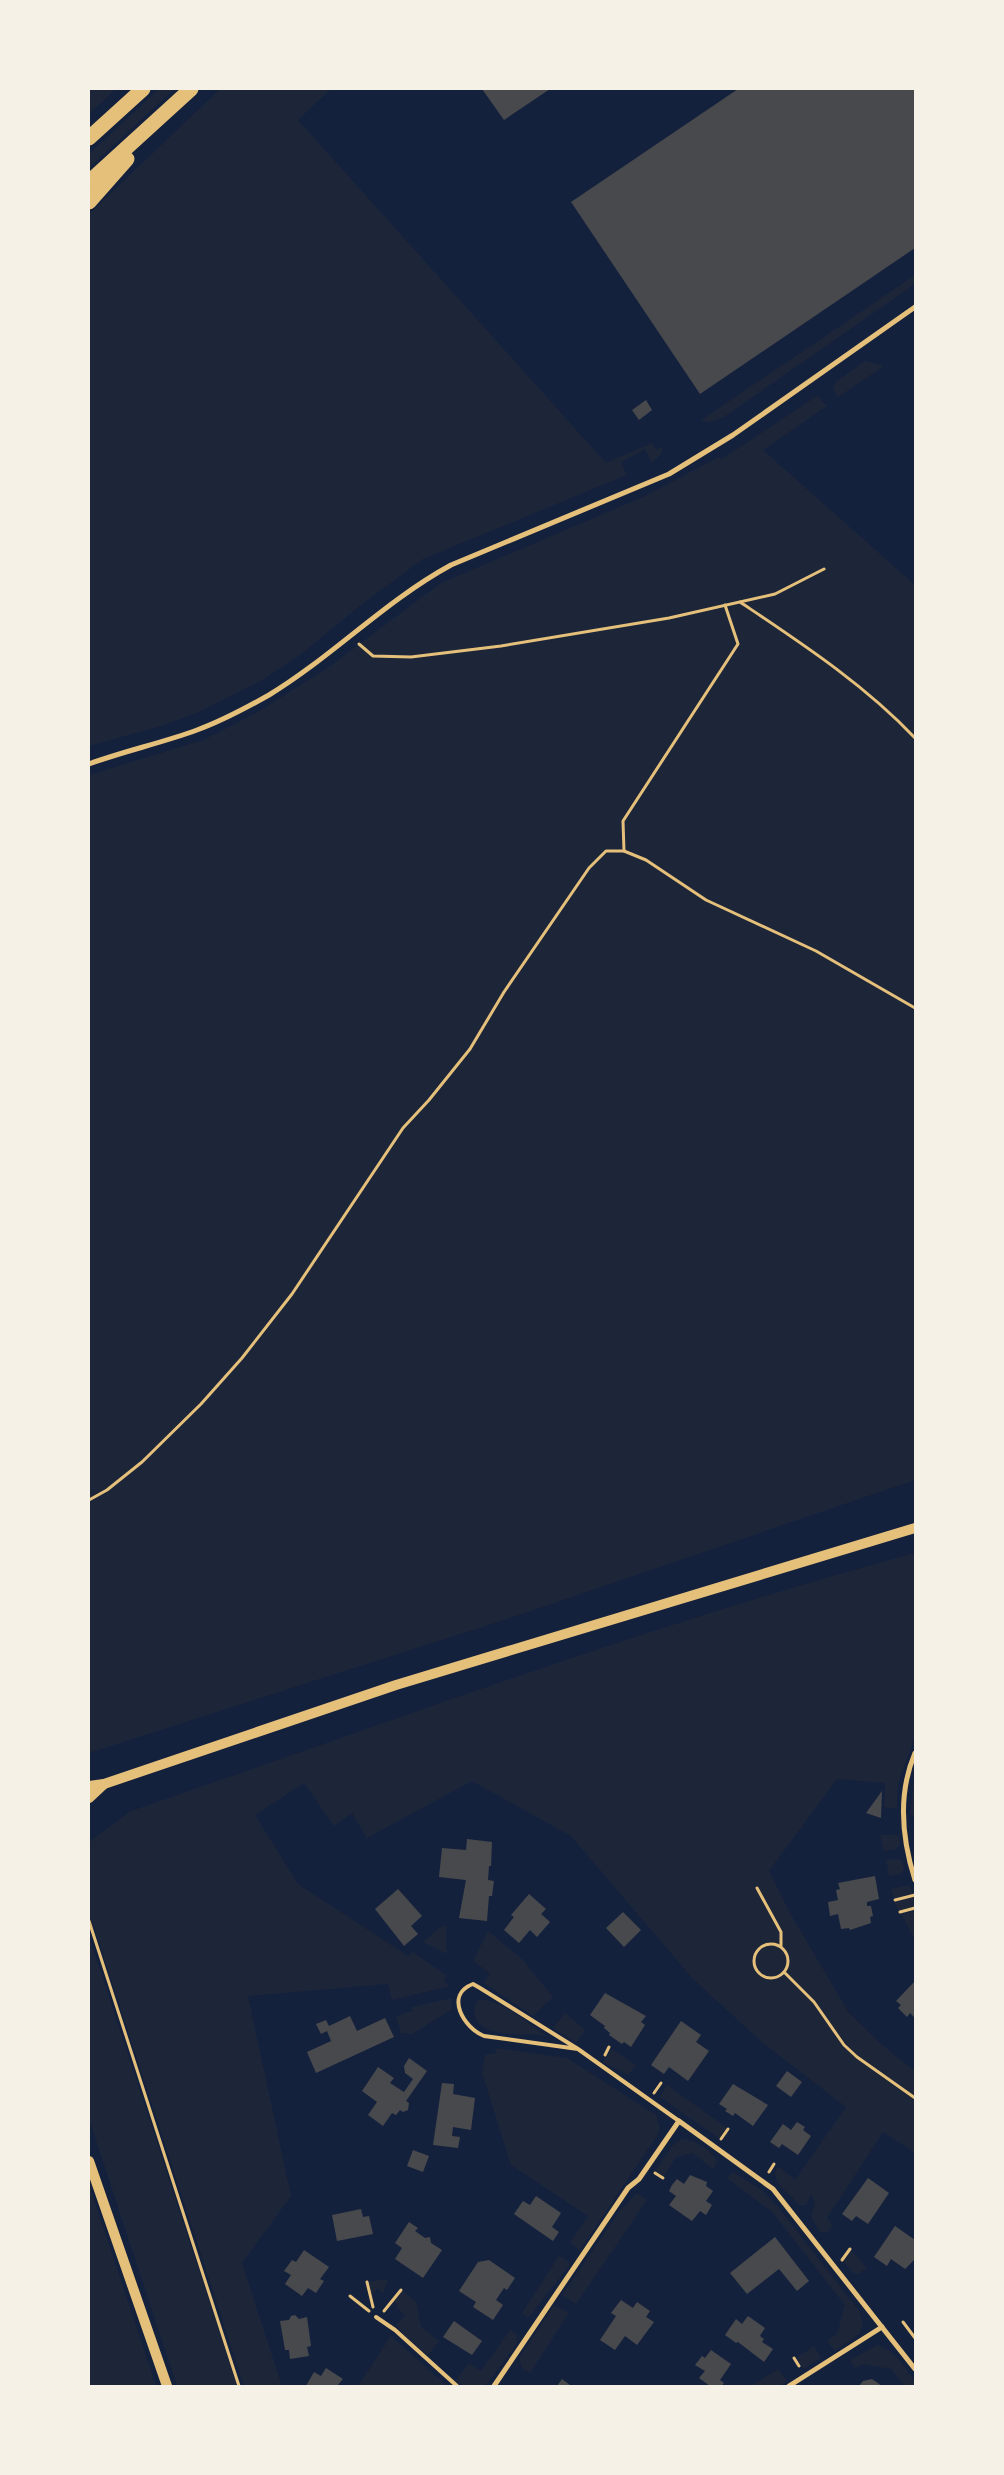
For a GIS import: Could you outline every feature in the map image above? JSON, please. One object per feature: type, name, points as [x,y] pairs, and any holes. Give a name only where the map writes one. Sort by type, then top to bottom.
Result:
[{"type":"highway","points":[[89,138],[143,89]]},
{"type":"highway","points":[[89,182],[191,89]]},
{"type":"highway","points":[[89,202],[177,102]]},
{"type":"main road","points":[[89,1786],[104,1784],[396,1685],[915,1528]]},
{"type":"main road","points":[[89,1798],[104,1784]]},
{"type":"main road","points":[[89,2161],[166,2386]]},
{"type":"street","points":[[89,764],[197,730],[228,716],[276,690],[351,637],[419,583],[451,565],[631,492],[690,462],[734,434],[915,307]]},
{"type":"street","points":[[915,1752],[905,1789],[903,1814],[908,1852],[915,1880]]},
{"type":"street","points":[[494,2386],[628,2188],[639,2179],[680,2121],[773,2189],[790,2208],[915,2369]]},
{"type":"street","points":[[789,2386],[882,2327]]},
{"type":"lane","points":[[578,2049],[484,2036],[476,2033],[463,2020],[459,2011],[459,1999],[464,1989],[473,1984],[578,2049],[680,2121]]},
{"type":"lane","points":[[377,2318],[395,2330],[457,2386]]},
{"type":"path","points":[[351,637],[373,656],[412,657],[521,643],[669,618],[775,594],[824,570]]},
{"type":"path","points":[[740,602],[819,655],[896,717],[915,738]]},
{"type":"path","points":[[624,851],[623,820],[738,644],[725,605]]},
{"type":"path","points":[[89,1500],[107,1490],[142,1462],[201,1404],[242,1358],[292,1294],[403,1128],[429,1100],[470,1049],[504,992],[589,868],[606,851],[624,851],[646,860],[706,900],[816,951],[915,1008]]},
{"type":"path","points":[[757,1888],[781,1932],[781,1947],[788,1959],[784,1972],[777,1977],[766,1978],[756,1971],[753,1960],[754,1954],[762,1946],[773,1944],[781,1947]]},
{"type":"path","points":[[895,1900],[915,1895]]},
{"type":"path","points":[[900,1912],[915,1908]]},
{"type":"path","points":[[89,1922],[239,2386]]},
{"type":"path","points":[[784,1972],[814,2002],[844,2044],[857,2057],[915,2098]]},
{"type":"path","points":[[367,2282],[377,2318]]},
{"type":"path","points":[[377,2318],[401,2290]]},
{"type":"path","points":[[350,2296],[377,2318]]},
{"type":"path","points":[[903,2322],[915,2338]]},
{"type":"shaded area","points":[[89,89],[116,89],[89,114]]},
{"type":"shaded area","points":[[159,89],[174,89],[89,168],[89,154]]},
{"type":"shaded area","points":[[220,89],[331,89],[298,120],[606,463],[652,443],[656,450],[664,446],[660,455],[652,463],[645,449],[621,462],[627,475],[423,559],[357,608],[299,656],[262,680],[194,714],[161,726],[89,746],[89,214]]},
{"type":"shaded area","points":[[915,275],[915,284],[724,417],[710,422],[700,421]]},
{"type":"shaded area","points":[[865,361],[884,366],[838,397],[833,389],[836,382]]},
{"type":"shaded area","points":[[817,396],[827,406],[763,450],[915,585],[915,1480],[504,1620],[89,1753],[89,775],[203,740],[256,713],[329,667],[441,583],[643,497],[719,457],[722,459]]},
{"type":"shaded area","points":[[915,1553],[915,1737],[898,1784],[897,1809],[884,1807],[885,1783],[837,1779],[769,1871],[790,1913],[849,2013],[882,2045],[915,2071],[915,2153],[883,2132],[827,2218],[833,2226],[828,2232],[820,2232],[811,2217],[815,2202],[811,2195],[806,2205],[799,2205],[781,2187],[776,2177],[776,2172],[778,2166],[795,2180],[846,2107],[763,2043],[693,1979],[571,1836],[472,1781],[367,1838],[352,1813],[334,1826],[304,1783],[255,1815],[298,1884],[408,1956],[413,1952],[447,1976],[444,1981],[450,1986],[392,2000],[388,1984],[248,1996],[291,2196],[242,2263],[282,2386],[244,2386],[94,1927],[89,1929],[89,1842],[131,1811],[619,1642],[816,1581]]},
{"type":"shaded area","points":[[915,1770],[915,1818],[910,1814]]},
{"type":"shaded area","points":[[880,1835],[899,1835],[900,1845],[896,1849],[884,1851]]},
{"type":"shaded area","points":[[898,1859],[902,1861],[904,1869],[901,1874],[889,1876],[886,1860]]},
{"type":"shaded area","points":[[910,1886],[913,1894],[894,1898],[891,1889]]},
{"type":"shaded area","points":[[915,1897],[915,1907],[899,1910],[894,1902]]},
{"type":"shaded area","points":[[915,1911],[915,1940],[901,1914]]},
{"type":"shaded area","points":[[446,1926],[447,1954],[423,1942],[440,1927]]},
{"type":"shaded area","points":[[488,1931],[522,1959],[553,1997],[533,2016],[484,1983],[490,1973],[473,1961]]},
{"type":"shaded area","points":[[89,1936],[237,2386],[177,2386],[89,2119]]},
{"type":"shaded area","points":[[452,1998],[451,2010],[412,2034],[401,2033],[396,2016],[412,2011],[412,2007]]},
{"type":"shaded area","points":[[478,2000],[486,2000],[504,2007],[545,2035],[505,2033],[486,2028],[479,2023],[475,2016]]},
{"type":"shaded area","points":[[565,2013],[585,2030],[576,2043],[553,2028]]},
{"type":"shaded area","points":[[496,2048],[567,2058],[656,2115],[660,2128],[657,2136],[580,2250],[570,2243],[588,2216],[511,2165],[482,2073],[485,2055],[496,2053]]},
{"type":"shaded area","points":[[612,2049],[636,2065],[628,2075],[603,2062]]},
{"type":"shaded area","points":[[667,2085],[727,2128],[720,2139],[660,2097]]},
{"type":"shaded area","points":[[682,2139],[697,2143],[712,2154],[717,2162],[713,2169],[692,2153],[676,2157],[664,2176],[655,2171],[672,2146]]},
{"type":"shaded area","points":[[733,2172],[763,2191],[778,2207],[860,2312],[863,2325],[859,2334],[835,2351],[827,2341],[837,2334],[845,2305],[772,2212],[727,2178]]},
{"type":"shaded area","points":[[89,2184],[156,2386],[89,2386]]},
{"type":"shaded area","points":[[637,2193],[647,2200],[576,2304],[562,2295],[619,2212]]},
{"type":"shaded area","points":[[851,2250],[867,2268],[858,2274],[853,2273],[843,2261]]},
{"type":"shaded area","points":[[559,2256],[568,2261],[570,2265],[528,2318],[522,2313]]},
{"type":"shaded area","points":[[388,2280],[383,2294],[378,2288],[372,2294],[368,2282]]},
{"type":"shaded area","points":[[402,2290],[416,2302],[421,2327],[439,2341],[428,2355],[408,2339],[396,2325],[405,2315],[397,2308],[399,2306],[394,2301]]},
{"type":"shaded area","points":[[554,2305],[569,2313],[530,2373],[522,2368],[519,2358]]},
{"type":"shaded area","points":[[510,2330],[517,2335],[516,2345],[488,2383],[472,2387],[455,2381],[469,2363],[481,2371]]},
{"type":"shaded area","points":[[391,2336],[447,2386],[358,2386]]},
{"type":"shaded area","points":[[877,2345],[889,2350],[899,2360],[915,2382],[915,2386],[905,2386],[891,2369],[863,2364],[855,2368],[850,2360]]},
{"type":"shaded area","points":[[814,2346],[821,2358],[804,2369],[796,2358]]},
{"type":"shaded area","points":[[778,2369],[787,2381],[779,2386],[751,2386]]},
{"type":"building","points":[[482,89],[550,89],[504,120]]},
{"type":"building","points":[[738,89],[915,89],[915,248],[700,394],[571,202]]},
{"type":"building","points":[[646,400],[652,410],[639,420],[632,410]]},
{"type":"building","points":[[882,1791],[881,1818],[866,1813]]},
{"type":"building","points":[[467,1839],[492,1842],[491,1866],[489,1866],[488,1880],[494,1881],[492,1896],[489,1896],[487,1921],[459,1918],[466,1880],[439,1877],[442,1848],[466,1850]]},
{"type":"building","points":[[875,1876],[879,1899],[867,1902],[867,1906],[871,1906],[873,1916],[870,1917],[871,1923],[850,1930],[849,1928],[841,1929],[838,1914],[830,1916],[828,1902],[838,1900],[836,1890],[840,1889],[838,1883]]},
{"type":"building","points":[[398,1889],[422,1916],[411,1926],[418,1934],[404,1946],[375,1909]]},
{"type":"building","points":[[529,1894],[546,1909],[541,1914],[550,1922],[537,1937],[530,1930],[519,1943],[504,1930],[514,1917],[511,1915]]},
{"type":"building","points":[[623,1912],[641,1930],[624,1947],[606,1928]]},
{"type":"building","points":[[915,1981],[915,2018],[910,2013],[907,2017],[898,2008],[901,2005],[896,2001]]},
{"type":"building","points":[[605,1993],[646,2016],[641,2022],[645,2025],[631,2047],[624,2042],[622,2044],[609,2035],[610,2033],[604,2028],[605,2026],[590,2015]]},
{"type":"building","points":[[350,2016],[357,2031],[385,2018],[394,2037],[316,2073],[307,2052],[331,2041],[327,2031],[321,2034],[316,2024],[326,2020],[329,2026]]},
{"type":"building","points":[[681,2021],[701,2035],[696,2042],[709,2051],[688,2081],[669,2067],[664,2074],[651,2065]]},
{"type":"building","points":[[409,2058],[427,2071],[406,2101],[409,2103],[408,2110],[403,2112],[400,2110],[396,2115],[392,2113],[383,2126],[368,2115],[377,2102],[362,2091],[378,2067],[394,2078],[390,2083],[404,2092],[413,2079],[405,2073],[404,2066]]},
{"type":"building","points":[[787,2071],[802,2082],[791,2097],[776,2086]]},
{"type":"building","points":[[442,2083],[454,2084],[453,2094],[475,2098],[471,2130],[453,2127],[452,2136],[460,2137],[458,2148],[433,2145]]},
{"type":"building","points":[[733,2084],[768,2105],[753,2126],[735,2113],[733,2116],[725,2111],[727,2109],[719,2104]]},
{"type":"building","points":[[797,2122],[805,2127],[803,2130],[811,2136],[798,2155],[782,2144],[779,2148],[770,2142],[783,2124],[791,2130]]},
{"type":"building","points":[[413,2150],[429,2156],[423,2172],[407,2166]]},
{"type":"building","points":[[690,2175],[707,2182],[706,2186],[713,2191],[706,2201],[712,2205],[706,2215],[700,2211],[692,2221],[669,2205],[676,2196],[669,2191],[672,2185],[677,2179],[684,2184]]},
{"type":"building","points":[[868,2178],[889,2193],[868,2224],[856,2216],[852,2221],[842,2214]]},
{"type":"building","points":[[536,2196],[561,2213],[552,2227],[559,2232],[553,2241],[514,2214],[523,2201],[530,2205]]},
{"type":"building","points":[[361,2209],[363,2217],[369,2216],[373,2234],[337,2241],[332,2215]]},
{"type":"building","points":[[409,2222],[418,2228],[415,2231],[425,2238],[430,2237],[431,2243],[442,2250],[423,2278],[395,2259],[402,2248],[395,2243]]},
{"type":"building","points":[[895,2226],[915,2240],[915,2259],[905,2269],[891,2259],[887,2266],[874,2257]]},
{"type":"building","points":[[775,2237],[809,2281],[797,2291],[779,2269],[747,2294],[730,2273]]},
{"type":"building","points":[[304,2250],[329,2267],[320,2279],[324,2281],[316,2293],[308,2288],[302,2296],[285,2284],[291,2275],[284,2271],[292,2260],[296,2262]]},
{"type":"building","points":[[489,2260],[515,2278],[507,2290],[504,2288],[496,2300],[503,2305],[493,2320],[473,2307],[476,2302],[459,2291],[478,2262]]},
{"type":"building","points":[[621,2300],[633,2308],[637,2302],[650,2311],[646,2317],[654,2322],[637,2345],[625,2336],[615,2350],[600,2340],[616,2316],[611,2313]]},
{"type":"building","points":[[295,2315],[299,2319],[307,2317],[311,2346],[307,2347],[309,2356],[290,2359],[289,2350],[285,2350],[280,2321],[289,2320],[291,2316]]},
{"type":"building","points":[[748,2316],[765,2328],[760,2336],[764,2339],[762,2342],[773,2349],[764,2362],[738,2342],[736,2343],[725,2335],[736,2319],[742,2324]]},
{"type":"building","points":[[454,2321],[482,2341],[472,2355],[443,2337]]},
{"type":"building","points":[[711,2350],[731,2364],[720,2380],[724,2383],[722,2386],[710,2386],[699,2378],[705,2371],[695,2365],[702,2356],[705,2358]]},
{"type":"building","points":[[326,2368],[343,2379],[337,2386],[306,2386],[314,2372],[321,2376]]},
{"type":"building","points":[[562,2379],[570,2385],[575,2386],[557,2386]]},
{"type":"building","points":[[872,2379],[882,2386],[859,2386],[863,2381]]}]
